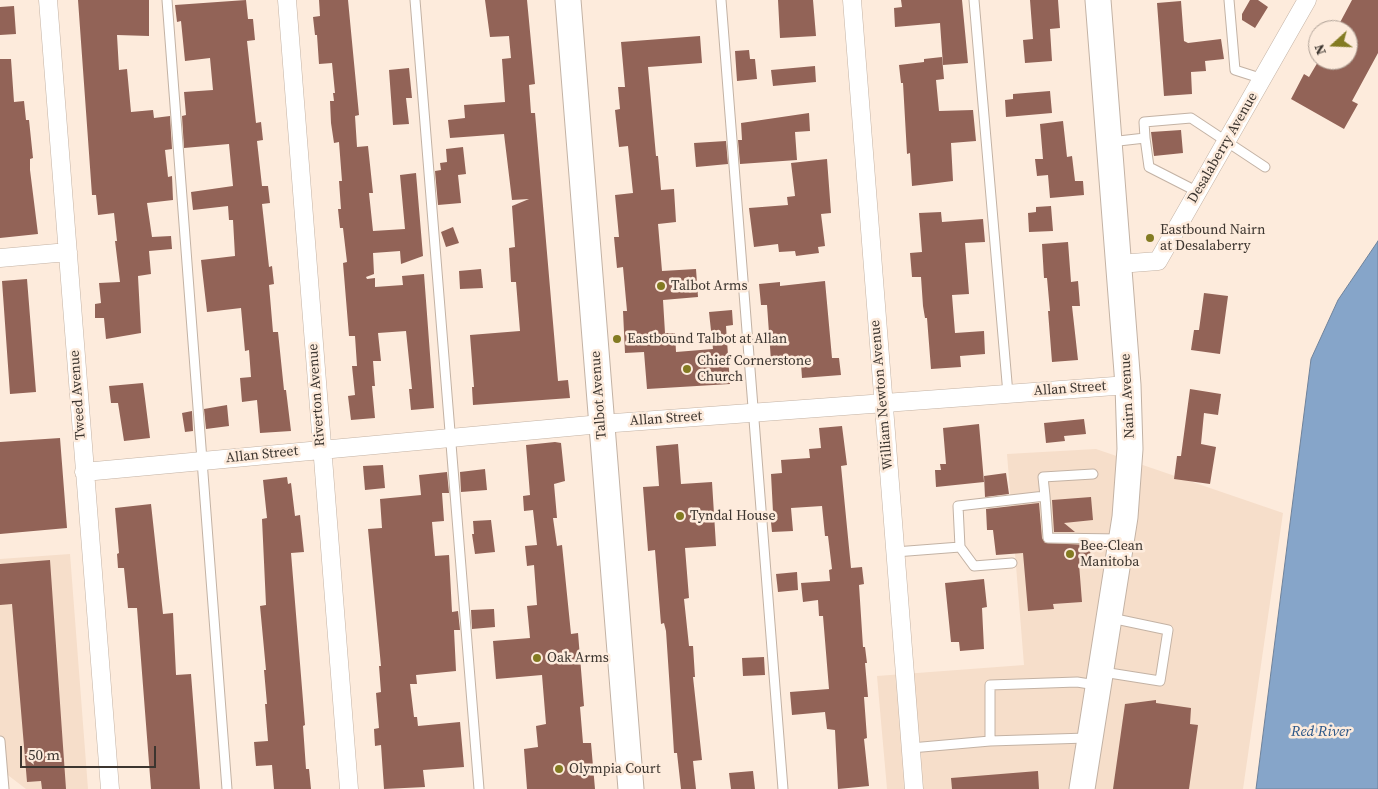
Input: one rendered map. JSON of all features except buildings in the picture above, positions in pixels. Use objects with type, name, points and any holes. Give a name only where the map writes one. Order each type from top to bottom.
[{"type":"main road","name":"Talbot Avenue","points":[[568,0],[631,789]]},
{"type":"main road","name":"Nairn Avenue","points":[[1082,789],[1121,539],[1130,449],[1128,385],[1098,0]]},
{"type":"street","name":"Tweed Avenue","points":[[48,0],[110,789]]},
{"type":"street","name":"Riverton Avenue","points":[[287,0],[348,789]]},
{"type":"street","name":"William Newton Avenue","points":[[852,0],[914,789]]},
{"type":"street","name":"Desalaberry Avenue","points":[[1119,264],[1158,261],[1307,0]]},
{"type":"street","points":[[0,258],[68,252]]},
{"type":"street","name":"Allan Street","points":[[84,472],[601,424],[1128,385]]},
{"type":"lane","points":[[167,0],[227,789]]},
{"type":"lane","points":[[415,0],[479,789]]},
{"type":"lane","points":[[721,0],[783,789]]},
{"type":"lane","points":[[974,0],[1008,394]]},
{"type":"lane","points":[[1230,0],[1235,70],[1263,80]]},
{"type":"lane","points":[[1198,192],[1149,167],[1144,122],[1191,118],[1265,167]]},
{"type":"lane","points":[[1109,142],[1145,138]]},
{"type":"lane","points":[[1093,474],[1044,478],[1048,538],[1121,539]]},
{"type":"lane","points":[[1012,563],[974,566],[960,547],[958,506],[1045,496]]},
{"type":"lane","points":[[895,552],[960,547]]},
{"type":"lane","points":[[990,741],[990,686],[1077,682],[1099,678],[1160,680],[1168,630],[1109,617]]},
{"type":"lane","points":[[911,748],[990,741],[1090,738]]},
{"type":"lane","points":[[0,741],[4,789]]},
{"type":"shaded area","points":[[1096,449],[1283,513],[1243,789],[887,789],[877,676],[1024,665],[1007,454]]},
{"type":"shaded area","points":[[70,554],[88,789],[26,789],[0,769],[0,559]]},
{"type":"water","name":"Red River","points":[[1378,241],[1378,789],[1256,789],[1311,359],[1338,300]]},
{"type":"place","name":"Eastbound Nairn at Desalaberry","points":[[1150,238]]},
{"type":"place","name":"Talbot Arms","points":[[661,286]]},
{"type":"place","name":"Eastbound Talbot at Allan","points":[[617,339]]},
{"type":"place","name":"Chief Cornerstone Church","points":[[687,369]]},
{"type":"place","name":"Tyndal House","points":[[680,516]]},
{"type":"place","name":"Bee-Clean Manitoba","points":[[1070,554]]},
{"type":"place","name":"Oak Arms","points":[[537,658]]},
{"type":"place","name":"Olympia Court","points":[[559,769]]}]
